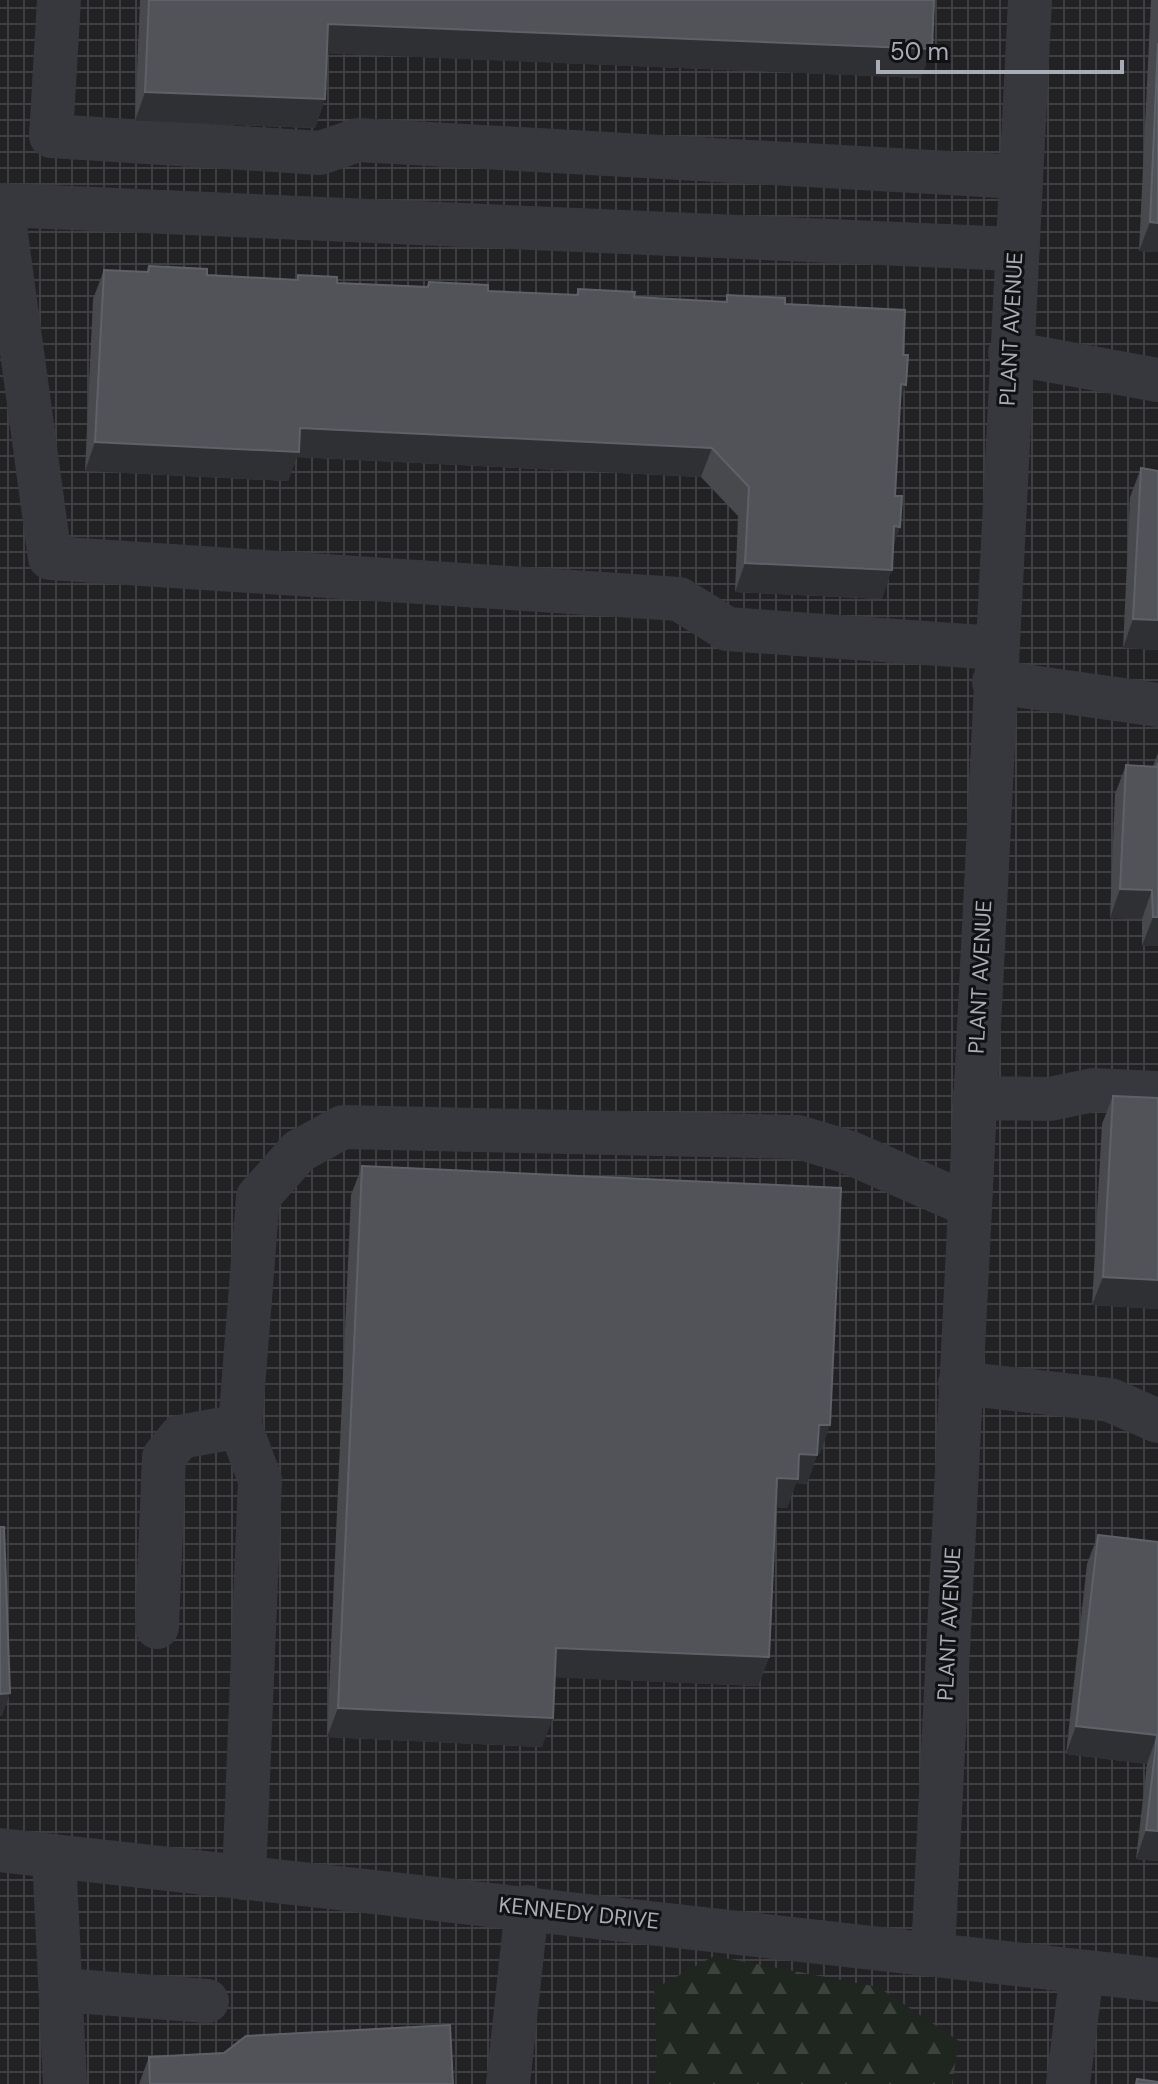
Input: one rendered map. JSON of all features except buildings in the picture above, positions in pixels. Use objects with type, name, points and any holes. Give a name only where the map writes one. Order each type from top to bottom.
[{"type":"street","points":[[59,0],[51,136],[320,153],[358,140],[1020,177]]},
{"type":"street","name":"PLANT AVENUE","points":[[933,1953],[1015,249],[1030,0]]},
{"type":"street","points":[[1015,249],[2,205],[50,558],[679,599],[727,629],[995,665],[1158,705]]},
{"type":"street","points":[[1010,353],[1158,380]]},
{"type":"street","points":[[974,1098],[1050,1099],[1093,1090],[1158,1093]]},
{"type":"street","points":[[244,1878],[260,1480],[240,1426],[258,1197],[299,1151],[343,1127],[798,1137],[848,1152],[969,1205]]},
{"type":"street","points":[[960,1383],[1110,1400],[1158,1421]]},
{"type":"street","points":[[157,1627],[164,1457],[180,1437],[240,1426]]},
{"type":"street","name":"KENNEDY DRIVE","points":[[0,1850],[1158,1980]]},
{"type":"street","points":[[54,1856],[65,2084]]},
{"type":"street","points":[[508,2084],[527,1907]]},
{"type":"street","points":[[1068,2084],[1082,1972]]},
{"type":"street","points":[[61,1990],[207,2001]]},
{"type":"shaded area","points":[[0,0],[1158,0],[1158,2084],[0,2084]]},
{"type":"green space","points":[[714,1956],[878,1987],[959,2041],[952,2084],[654,2084],[657,2062],[654,1989]]}]
